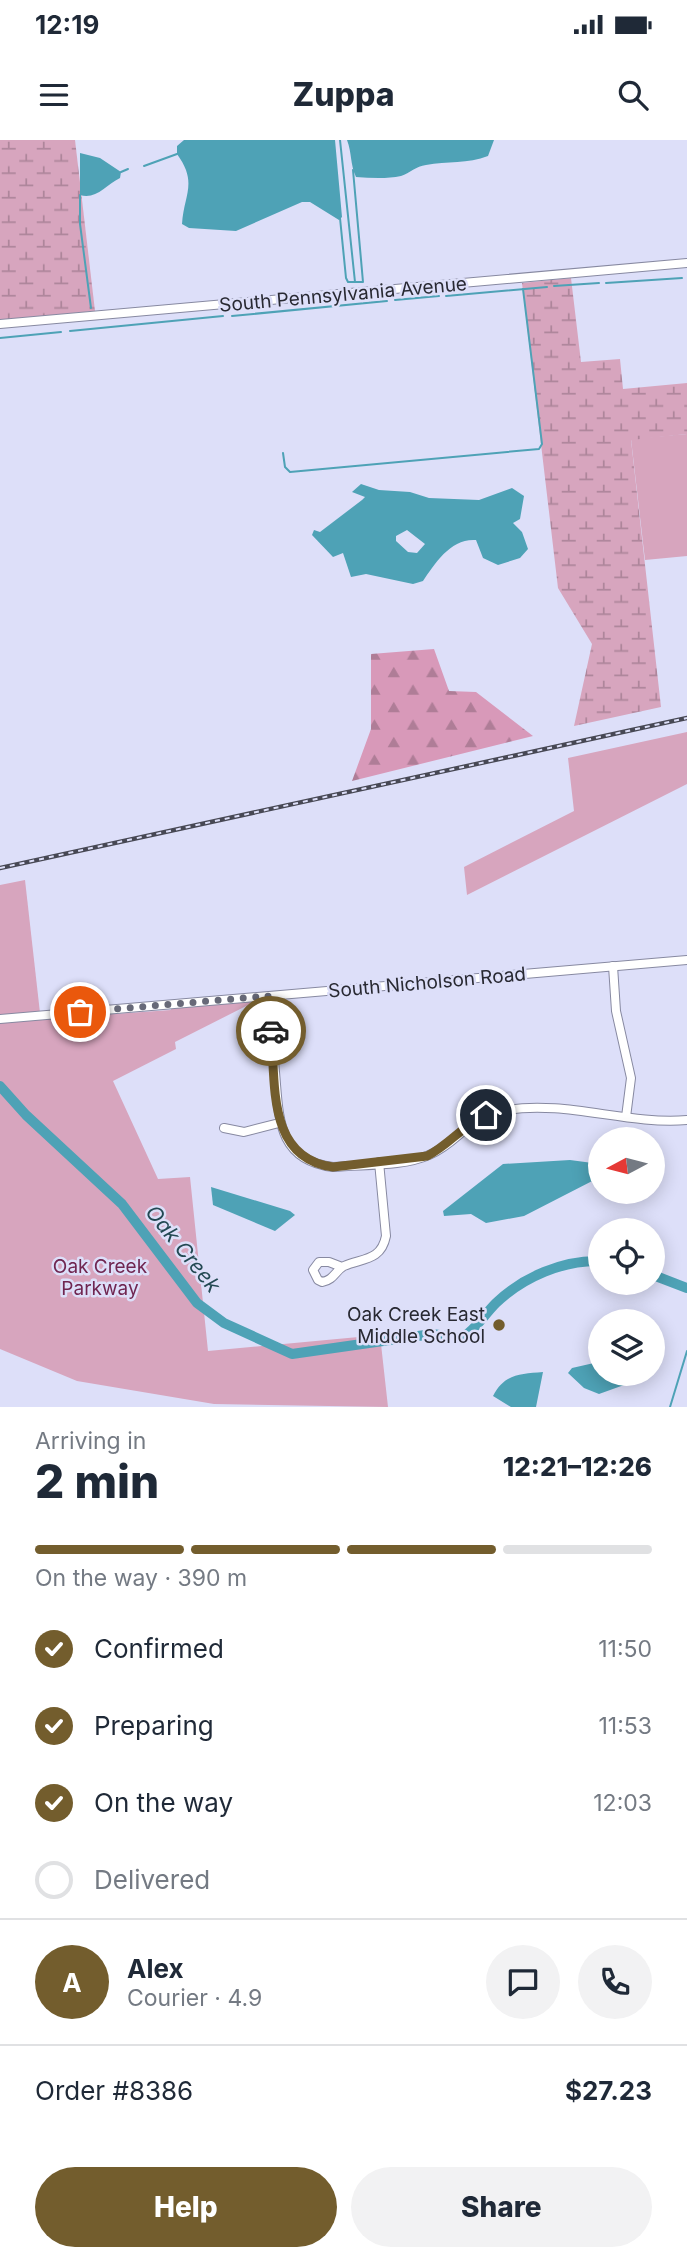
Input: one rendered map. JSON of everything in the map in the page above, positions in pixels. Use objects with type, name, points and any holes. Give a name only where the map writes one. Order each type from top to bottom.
[{"type":"street","name":"South Pennsylvania Avenue","points":[[0,324],[687,263]]},
{"type":"street","name":"South Nicholson Road","points":[[0,1019],[687,960]]},
{"type":"street","points":[[613,966],[616,1011],[631,1078],[626,1117]]},
{"type":"street","points":[[268,996],[279,1123],[292,1147],[321,1165],[427,1156],[440,1149],[469,1123],[486,1115],[509,1110],[544,1107],[664,1122],[687,1120]]},
{"type":"street","points":[[224,1128],[244,1132],[279,1123]]},
{"type":"street","points":[[342,1267],[373,1258],[384,1246],[386,1236],[379,1162]]},
{"type":"green space","points":[[0,140],[75,140],[95,311],[0,320]]},
{"type":"green space","points":[[571,278],[581,362],[620,359],[623,389],[687,383],[687,434],[631,440],[661,707],[574,726],[592,644],[558,588],[522,283]]},
{"type":"green space","points":[[687,434],[687,556],[645,560],[631,439]]},
{"type":"green space","points":[[434,649],[449,691],[476,692],[533,736],[352,781],[371,729],[371,654]]},
{"type":"green space","points":[[687,732],[687,784],[467,895],[464,867],[574,811],[568,758]]},
{"type":"green space","points":[[25,880],[40,1013],[0,1015],[0,885]]},
{"type":"green space","name":"Oak Creek Parkway","points":[[258,1000],[175,1042],[176,1049],[113,1081],[158,1179],[190,1177],[208,1351],[380,1335],[388,1407],[214,1404],[77,1381],[0,1349],[0,1022],[171,1010],[171,1004]]},
{"type":"water","points":[[184,140],[335,140],[342,217],[339,220],[310,202],[302,202],[236,231],[189,228],[182,224],[188,189],[187,173],[177,154],[177,146]]},
{"type":"water","points":[[347,140],[494,140],[488,156],[480,159],[422,166],[401,176],[379,178],[356,177]]},
{"type":"water","points":[[80,153],[100,158],[121,172],[120,178],[96,194],[80,195]]},
{"type":"water","points":[[361,484],[379,490],[410,492],[429,498],[479,500],[512,488],[524,496],[520,519],[513,523],[522,532],[528,549],[520,558],[498,565],[483,558],[476,540],[467,540],[451,547],[423,581],[413,584],[366,574],[351,577],[343,553],[333,557],[312,535],[314,530],[320,532],[365,497],[352,492]],"holes":[[[407,530],[425,544],[417,553],[408,552],[396,541],[396,536]]]},
{"type":"water","points":[[570,1160],[588,1162],[588,1183],[524,1216],[486,1223],[471,1214],[444,1216],[443,1211],[503,1164]]},
{"type":"water","points":[[211,1187],[290,1211],[295,1215],[275,1231],[213,1205]]},
{"type":"water","points":[[588,1364],[588,1386],[621,1386],[599,1394],[584,1388],[568,1373],[572,1368]]},
{"type":"water","points":[[543,1372],[536,1407],[511,1407],[493,1396],[508,1379]]},
{"type":"waterway","points":[[340,140],[355,282]]},
{"type":"waterway","points":[[144,166],[177,154]]},
{"type":"waterway","points":[[121,172],[128,169]]},
{"type":"waterway","points":[[340,218],[346,278],[348,282],[363,282],[353,170]]},
{"type":"waterway","points":[[80,195],[80,224],[91,308]]},
{"type":"waterway","points":[[606,283],[682,278]]},
{"type":"waterway","points":[[554,286],[599,283]]},
{"type":"waterway","points":[[446,296],[547,287]]},
{"type":"waterway","points":[[283,453],[285,467],[290,472],[539,449],[542,444],[523,289]]},
{"type":"waterway","points":[[395,300],[439,296]]},
{"type":"waterway","points":[[232,316],[387,301]]},
{"type":"waterway","points":[[70,331],[223,316]]},
{"type":"waterway","points":[[0,338],[61,332]]},
{"type":"waterway","name":"Oak Creek","points":[[0,1086],[26,1115],[122,1204],[197,1303],[224,1323],[292,1354],[432,1334],[462,1338],[518,1285],[558,1267],[588,1261]]},
{"type":"waterway","name":"Oak Creek","points":[[665,1280],[687,1288]]},
{"type":"waterway","name":"Oak Creek","points":[[670,1407],[687,1351]]},
{"type":"railway","points":[[0,868],[687,718]]},
{"type":"way so far","points":[[80,1012],[268,996],[271,1031]]},
{"type":"place","name":"Oak Creek East Middle School","points":[[499,1325]]},
{"type":"route","points":[[271,1031],[279,1123],[292,1147],[310,1161],[333,1167],[427,1156],[440,1149],[469,1123],[486,1115]]}]
